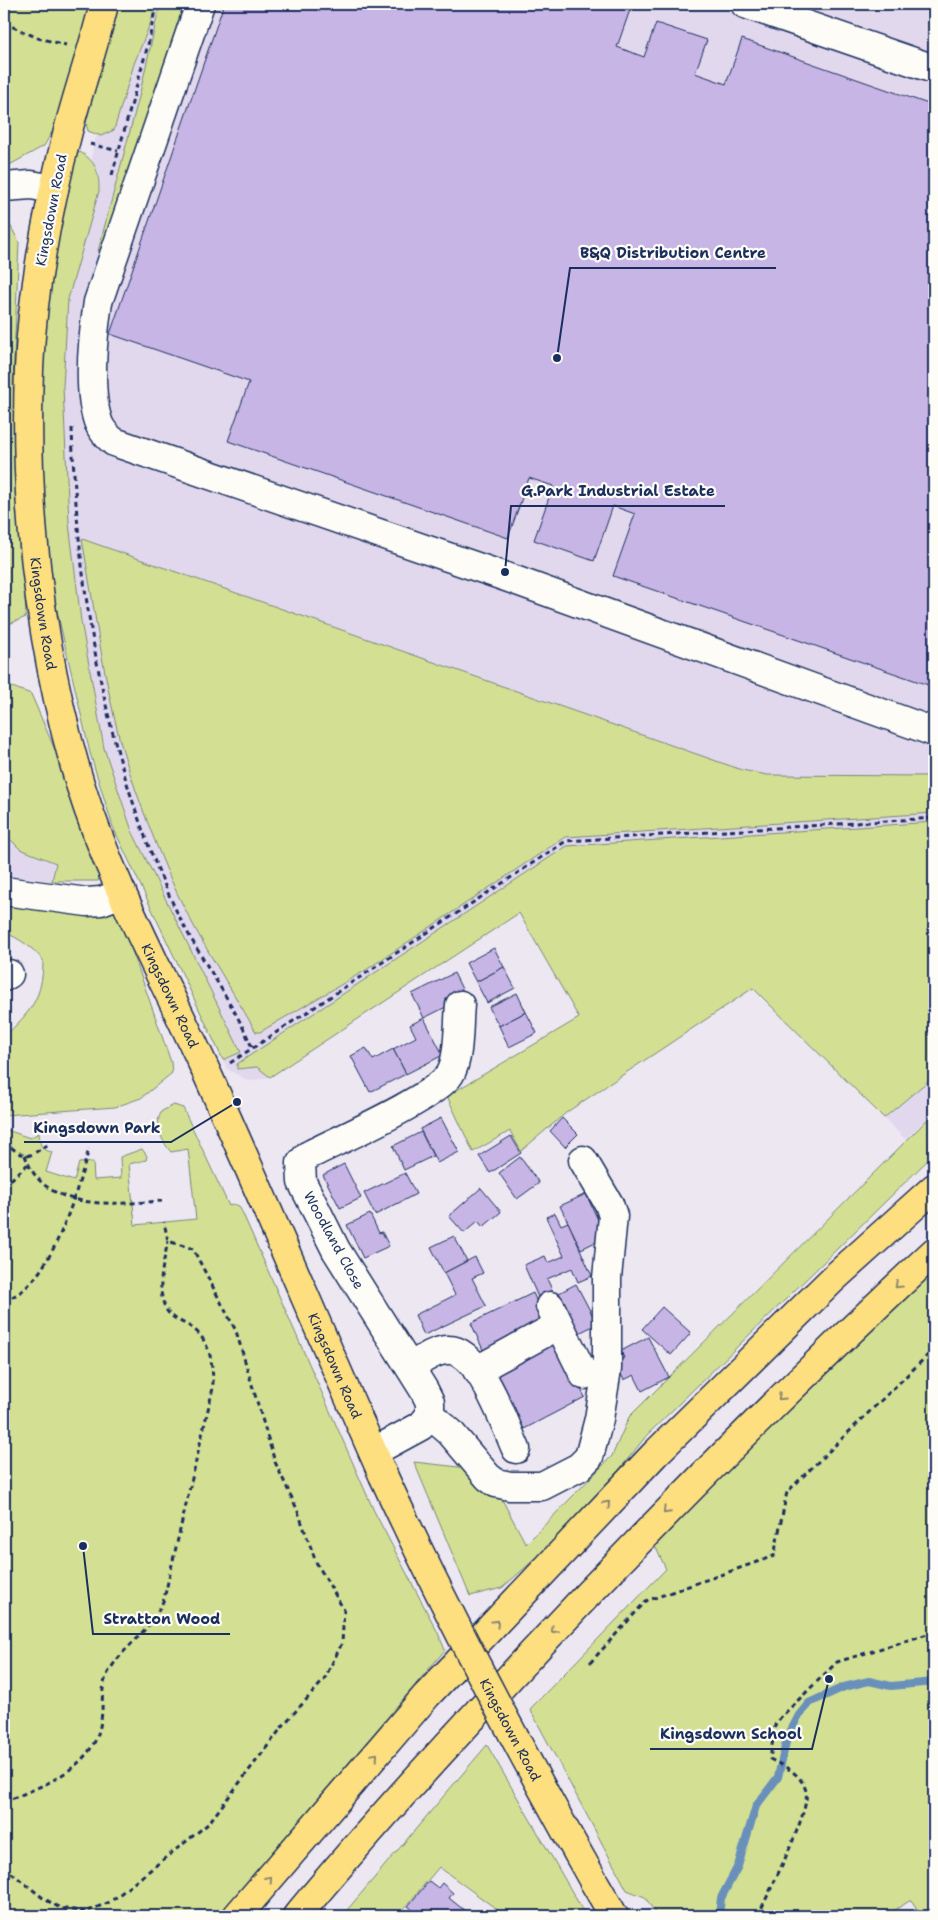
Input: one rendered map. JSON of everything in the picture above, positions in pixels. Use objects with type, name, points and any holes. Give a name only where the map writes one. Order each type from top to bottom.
[{"type":"main road","name":"Kingsdown Road","points":[[104,4],[68,130],[54,188],[42,248],[29,367],[31,505],[38,582],[48,652],[80,784],[122,893],[208,1076],[378,1464],[430,1577],[514,1739],[614,1916]]},
{"type":"main road","points":[[237,1916],[427,1695],[655,1454],[834,1278],[934,1188]]},
{"type":"main road","points":[[297,1916],[456,1735],[660,1517],[775,1402],[934,1252]]},
{"type":"street","points":[[200,4],[98,302],[93,332],[94,396],[100,425],[106,435],[114,442],[509,578],[934,732]]},
{"type":"street","points":[[745,4],[934,69]]},
{"type":"street","points":[[4,186],[31,185],[54,188]]},
{"type":"street","points":[[8,888],[87,902],[101,901],[122,893]]},
{"type":"street","name":"Woodland Close","points":[[430,1415],[431,1408],[427,1396],[336,1250],[302,1182],[300,1170],[307,1156],[412,1103],[436,1087],[450,1074],[455,1060],[460,1005]]},
{"type":"street","points":[[378,1464],[421,1426],[430,1415],[450,1432],[488,1477],[496,1483],[510,1486],[542,1486],[579,1467],[589,1457],[599,1419],[606,1369],[607,1278],[613,1216],[609,1204],[583,1160]]},
{"type":"street","points":[[477,1370],[554,1315],[584,1375]]},
{"type":"street","points":[[410,1367],[435,1354],[449,1350],[463,1355],[488,1386],[516,1449]]},
{"type":"path","points":[[110,182],[149,41],[156,4]]},
{"type":"path","points":[[4,23],[38,38],[91,50]]},
{"type":"path","points":[[71,419],[76,512],[81,560],[98,666],[124,771],[139,818],[175,908],[199,955],[242,1024],[253,1050]]},
{"type":"path","points":[[208,1076],[253,1050],[566,841],[934,818]]},
{"type":"path","points":[[4,1142],[25,1156],[39,1181],[74,1199],[110,1204],[162,1201]]},
{"type":"path","points":[[25,1156],[31,1155],[41,1147],[49,1145]]},
{"type":"path","points":[[4,1302],[24,1289],[40,1270],[54,1245],[74,1199],[89,1149]]},
{"type":"path","points":[[4,1186],[28,1164]]},
{"type":"path","points":[[4,1802],[36,1788],[74,1767],[90,1750],[98,1735],[102,1720],[101,1694],[104,1680],[111,1667],[150,1626],[164,1599],[209,1407],[213,1374],[208,1345],[192,1327],[174,1318],[165,1307],[161,1285],[168,1241],[164,1222]]},
{"type":"path","points":[[81,1916],[85,1912],[110,1902],[208,1824],[286,1722],[324,1680],[342,1643],[344,1610],[316,1562],[297,1509],[275,1462],[236,1331],[193,1250],[168,1241]]},
{"type":"path","points":[[590,1663],[646,1601],[774,1556],[787,1492],[934,1349]]},
{"type":"path","points":[[758,1916],[803,1817],[807,1796],[803,1784],[794,1772],[770,1759],[776,1725],[780,1718],[837,1662],[934,1632]]},
{"type":"path","points":[[4,1867],[43,1898],[60,1908],[85,1912]]},
{"type":"shaded area","points":[[137,4],[934,4],[934,1113],[905,1139],[753,988],[619,1077],[579,1018],[519,913],[270,1077],[248,1081],[226,1068],[223,1060],[240,1052],[132,831],[104,748],[81,621],[69,523],[63,387],[68,299],[99,191],[99,173],[91,158],[94,144]]},
{"type":"shaded area","points":[[4,825],[5,834],[20,849],[56,863],[52,881],[4,875]]},
{"type":"green space","points":[[4,4],[89,4],[64,111],[44,146],[4,168]]},
{"type":"green space","points":[[113,4],[158,4],[134,64],[114,130],[101,136],[88,131],[86,123]]},
{"type":"green space","points":[[160,4],[184,4],[103,248],[98,251],[139,97]]},
{"type":"green space","points":[[80,152],[96,168],[99,191],[68,299],[63,387],[69,523],[81,621],[104,748],[132,831],[241,1052],[223,1060],[113,827],[90,753],[48,572],[43,568],[25,597],[26,617],[4,626],[4,224],[10,225],[19,242],[13,383],[18,486],[71,158]]},
{"type":"green space","points":[[82,539],[742,770],[767,775],[934,776],[934,813],[565,837],[366,970],[260,1032],[256,1032],[198,934],[177,894],[136,791],[120,741],[109,691]]},
{"type":"green space","points":[[4,684],[31,694],[88,827],[100,875],[98,881],[52,881],[56,863],[20,849],[5,834]]},
{"type":"green space","points":[[934,822],[934,1076],[884,1118],[753,988],[567,1112],[521,1151],[510,1131],[473,1152],[447,1096],[579,1018],[519,913],[270,1077],[257,1067],[237,1069],[237,1064],[567,846]]},
{"type":"green space","points":[[4,896],[114,908],[120,916],[171,1062],[172,1073],[141,1098],[115,1107],[4,1115],[4,1037],[28,1012],[38,995],[41,985],[43,960],[35,951],[4,932]]},
{"type":"green space","points":[[174,1105],[183,1108],[229,1206],[233,1204],[239,1206],[243,1214],[374,1511],[445,1650],[218,1916],[4,1916],[4,1129],[30,1138],[39,1133],[41,1146],[45,1150],[52,1152],[46,1172],[74,1181],[79,1163],[93,1162],[94,1180],[121,1178],[120,1157],[142,1149],[147,1156],[146,1160],[129,1164],[135,1225],[196,1219],[188,1149],[171,1152],[160,1133],[159,1116],[162,1111]]},
{"type":"green space","points":[[934,1113],[934,1154],[647,1435],[579,1520],[502,1588],[470,1596],[414,1462],[486,1470],[526,1544],[612,1456],[629,1417]]},
{"type":"green space","points":[[934,1272],[934,1916],[922,1916],[911,1900],[885,1916],[657,1916],[645,1897],[627,1890],[530,1709],[666,1569],[655,1546],[758,1440]]},
{"type":"green space","points":[[487,1745],[586,1916],[506,1916],[439,1867],[398,1916],[342,1916]]},
{"type":"building","points":[[224,4],[632,4],[617,47],[644,57],[656,23],[707,40],[695,73],[726,84],[742,39],[934,106],[934,687],[613,576],[635,514],[613,506],[594,561],[534,540],[553,486],[529,478],[508,538],[228,441],[249,382],[110,334]]},
{"type":"building","points":[[494,948],[504,967],[476,982],[466,963]]},
{"type":"building","points":[[504,967],[515,988],[487,1003],[476,982]]},
{"type":"building","points":[[454,973],[466,997],[424,1018],[412,994]]},
{"type":"building","points":[[517,993],[526,1012],[499,1026],[489,1007]]},
{"type":"building","points":[[526,1012],[537,1033],[509,1047],[499,1026]]},
{"type":"building","points":[[424,1018],[443,1055],[406,1074],[393,1049],[416,1037],[410,1025]]},
{"type":"building","points":[[366,1048],[373,1060],[393,1049],[406,1074],[370,1092],[351,1056]]},
{"type":"building","points":[[441,1118],[459,1152],[437,1163],[420,1129]]},
{"type":"building","points":[[562,1118],[578,1134],[565,1147],[550,1131]]},
{"type":"building","points":[[421,1132],[433,1156],[404,1170],[393,1146]]},
{"type":"building","points":[[511,1136],[521,1153],[490,1173],[479,1156]]},
{"type":"building","points":[[520,1157],[539,1183],[517,1199],[499,1173]]},
{"type":"building","points":[[344,1164],[361,1198],[340,1208],[323,1175]]},
{"type":"building","points":[[405,1173],[416,1194],[375,1215],[364,1193]]},
{"type":"building","points":[[481,1188],[501,1212],[483,1227],[478,1221],[464,1233],[449,1216]]},
{"type":"building","points":[[586,1194],[606,1237],[581,1249],[560,1206]]},
{"type":"building","points":[[555,1213],[561,1225],[568,1222],[592,1276],[578,1282],[572,1268],[547,1279],[556,1298],[541,1304],[524,1265],[545,1256],[548,1263],[564,1256],[546,1217]]},
{"type":"building","points":[[370,1214],[379,1233],[382,1232],[389,1246],[363,1258],[347,1225]]},
{"type":"building","points":[[454,1236],[467,1261],[444,1273],[431,1247]]},
{"type":"building","points":[[475,1257],[483,1273],[472,1278],[486,1306],[424,1335],[415,1315],[455,1295],[444,1273]]},
{"type":"building","points":[[576,1284],[597,1324],[579,1333],[559,1293]]},
{"type":"building","points":[[533,1293],[546,1322],[484,1352],[471,1323]]},
{"type":"building","points":[[662,1307],[691,1333],[671,1355],[642,1329]]},
{"type":"building","points":[[648,1337],[669,1377],[642,1391],[634,1375],[624,1380],[615,1363],[624,1358],[621,1351]]},
{"type":"building","points":[[554,1339],[585,1397],[524,1429],[493,1371]]},
{"type":"building","points":[[429,1881],[438,1888],[442,1883],[453,1893],[449,1898],[465,1911],[461,1915],[463,1916],[420,1916],[408,1906]]},
{"type":"waterway","points":[[719,1916],[721,1898],[738,1866],[756,1806],[778,1777],[787,1738],[799,1715],[809,1703],[844,1687],[869,1681],[891,1686],[934,1682]]},
{"type":"place","name":"B&Q Distribution Centre","points":[[557,358]]},
{"type":"place","name":"G.Park Industrial Estate","points":[[505,572]]},
{"type":"place","name":"Kingsdown Park","points":[[237,1102]]},
{"type":"place","name":"Stratton Wood","points":[[83,1546]]},
{"type":"place","name":"Kingsdown School","points":[[829,1679]]}]
